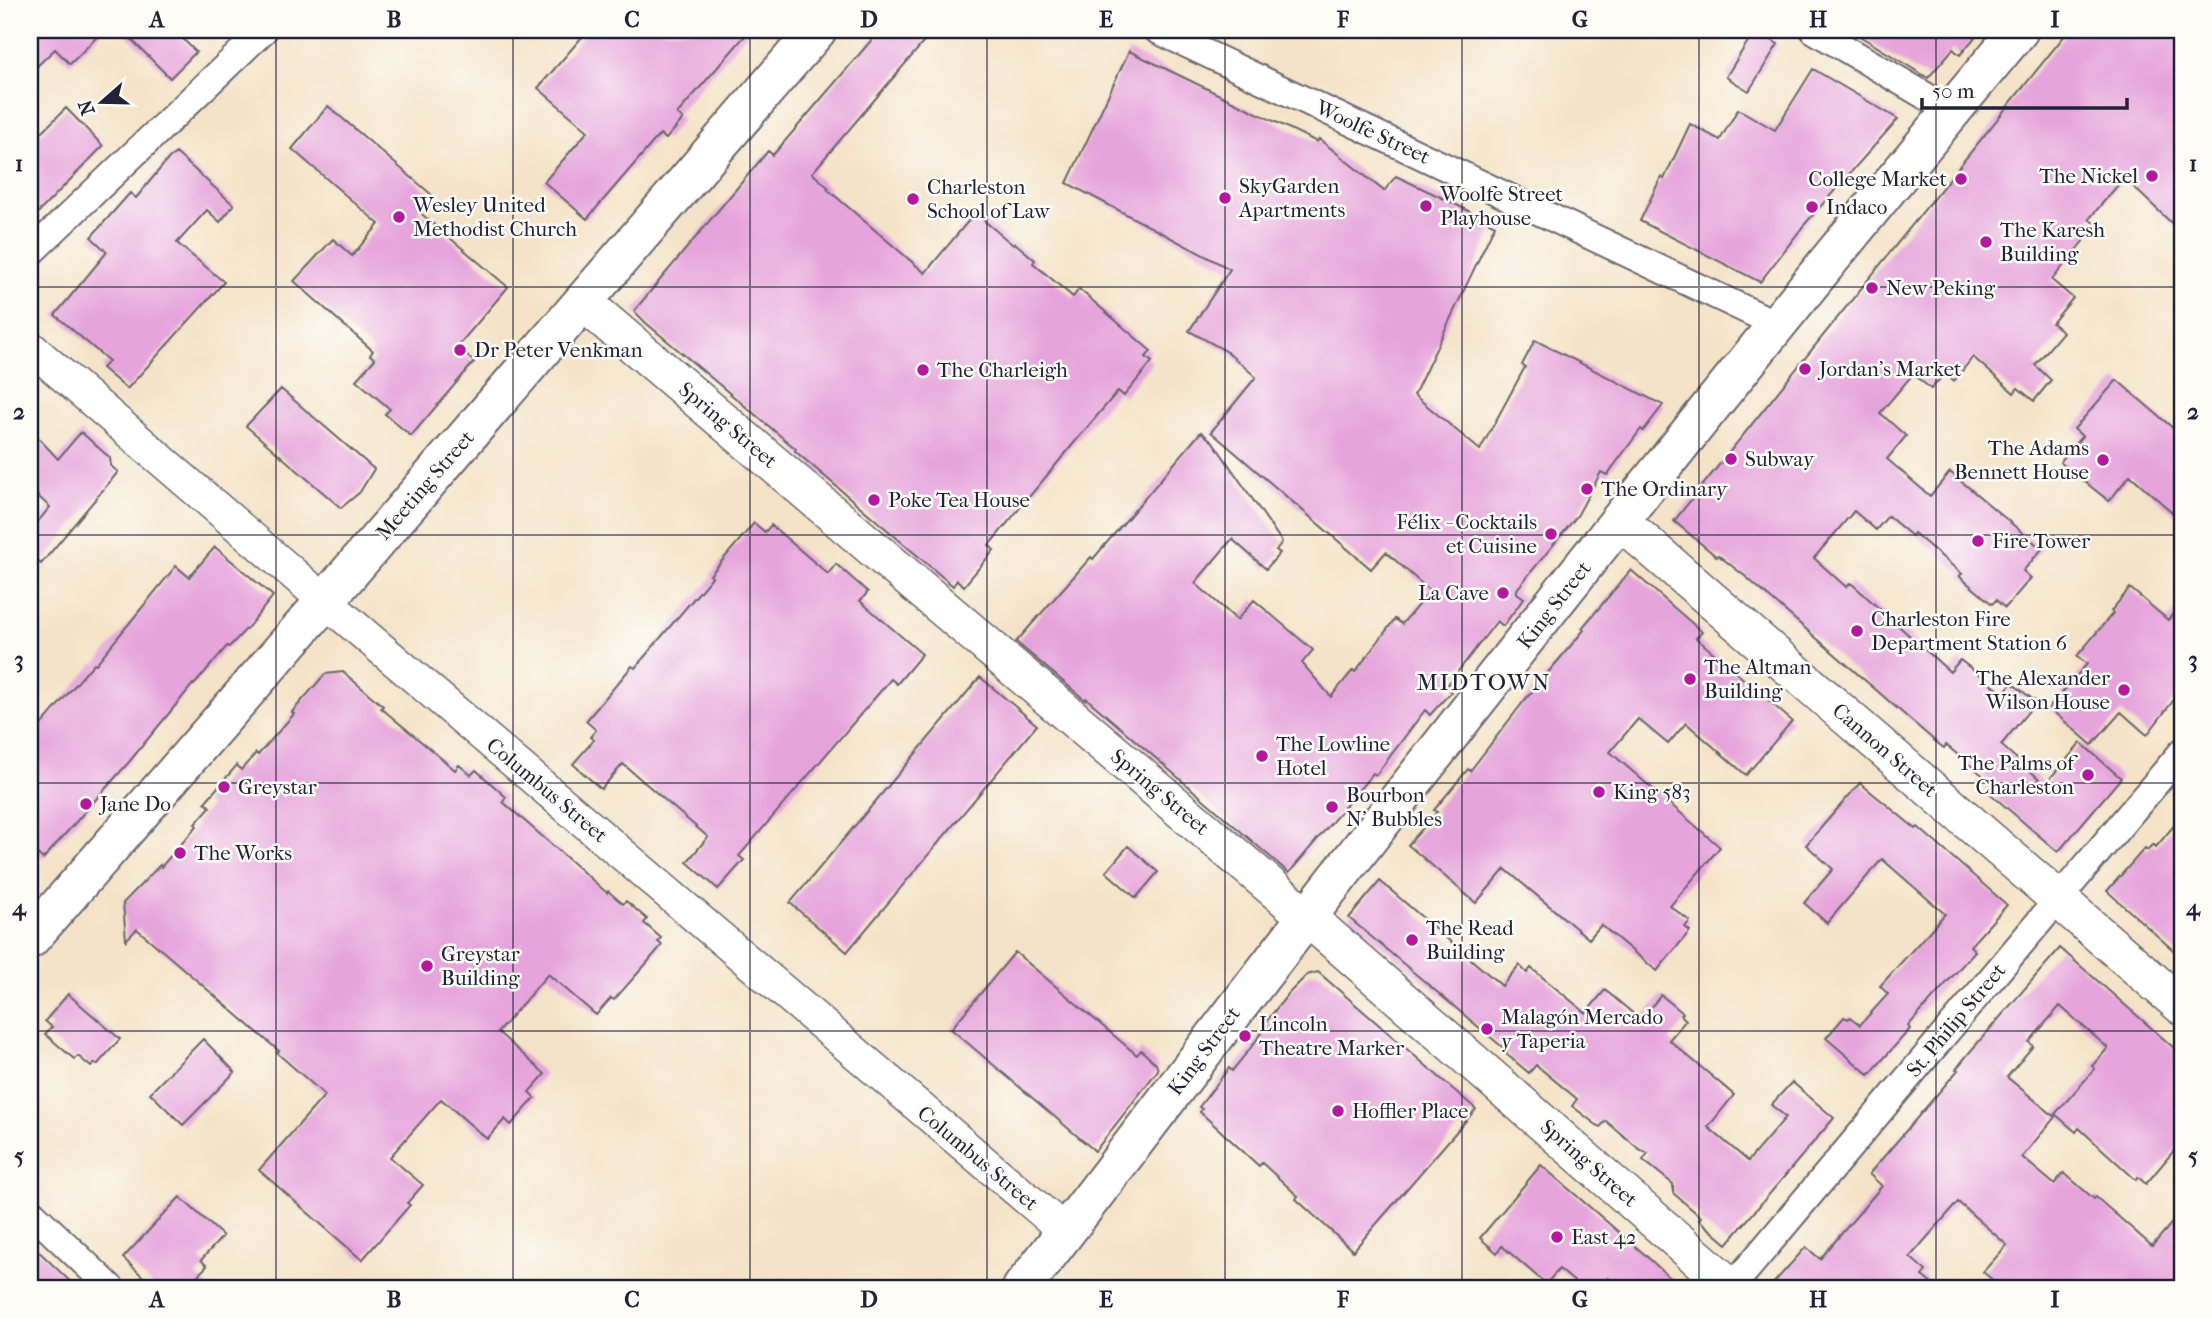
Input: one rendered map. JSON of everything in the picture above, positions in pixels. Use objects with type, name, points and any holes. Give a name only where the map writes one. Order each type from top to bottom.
[{"type":"main road","name":"Meeting Street","points":[[30,939],[817,30]]},
{"type":"main road","name":"King Street","points":[[1022,1288],[1307,917],[1620,521],[2019,30]]},
{"type":"main road","name":"Spring Street","points":[[583,302],[1307,917],[1731,1288]]},
{"type":"main road","name":"Cannon Street","points":[[1620,521],[2182,1006]]},
{"type":"street","points":[[30,253],[264,30]]},
{"type":"street","name":"Woolfe Street","points":[[1157,30],[1778,325]]},
{"type":"street","points":[[1814,30],[1951,111]]},
{"type":"street","name":"Columbus Street","points":[[30,346],[1066,1232]]},
{"type":"street","name":"St. Philip Street","points":[[1731,1288],[2182,752]]},
{"type":"street","points":[[30,1211],[111,1288]]},
{"type":"building","points":[[30,30],[104,30],[70,64],[55,49],[30,73]]},
{"type":"building","points":[[122,30],[174,30],[196,52],[170,78]]},
{"type":"building","points":[[588,30],[750,30],[677,114],[683,119],[666,139],[660,134],[587,219],[544,182],[588,131],[538,88]]},
{"type":"building","name":"The Charleigh","points":[[880,30],[934,30],[812,173],[925,273],[975,213],[1035,260],[1033,263],[1073,297],[1079,289],[1151,351],[1146,357],[1152,362],[1124,396],[1118,391],[1074,443],[989,545],[994,550],[964,586],[957,580],[953,586],[634,311],[768,151],[773,155]]},
{"type":"building","points":[[1755,30],[1778,44],[1749,91],[1726,77]]},
{"type":"building","points":[[1850,30],[1981,30],[1960,55],[1953,49],[1928,78]]},
{"type":"building","points":[[2069,30],[2182,30],[2182,233],[2124,178],[2089,219],[2096,225],[2052,280],[2073,298],[2052,323],[2063,332],[2035,365],[2051,380],[2034,401],[2018,388],[2014,393],[1973,357],[1954,381],[1945,373],[1931,389],[1913,374],[1880,413],[1906,436],[1887,459],[1930,496],[1950,472],[2042,549],[2023,571],[2031,578],[2005,608],[1996,600],[1992,604],[1914,533],[1912,536],[1888,516],[1876,530],[1854,511],[1814,558],[1846,587],[1851,583],[1950,672],[1960,660],[2003,693],[2012,683],[2036,702],[2001,745],[2045,784],[2081,743],[2121,778],[2058,852],[1986,790],[1992,783],[1946,745],[1944,748],[1936,742],[1746,577],[1674,521]]},
{"type":"building","points":[[1129,51],[1317,142],[1319,139],[1384,191],[1396,176],[1495,225],[1414,395],[1480,450],[1525,367],[1522,365],[1535,340],[1663,405],[1643,431],[1641,429],[1607,475],[1601,472],[1577,516],[1517,589],[1517,593],[1524,598],[1503,626],[1497,621],[1446,687],[1451,692],[1430,715],[1425,710],[1376,775],[1373,773],[1289,873],[1086,698],[1085,700],[1016,642],[1091,557],[1093,559],[1201,432],[1213,442],[1282,542],[1276,550],[1280,553],[1266,569],[1232,539],[1195,583],[1237,620],[1254,600],[1313,650],[1302,663],[1331,697],[1353,670],[1355,672],[1395,619],[1402,624],[1430,591],[1386,552],[1371,569],[1211,432],[1256,377],[1226,351],[1189,331],[1230,269],[1067,183]]},
{"type":"building","points":[[1813,69],[1898,119],[1805,224],[1760,282],[1640,221],[1690,124],[1720,140],[1738,109],[1775,130]]},
{"type":"building","points":[[328,106],[432,195],[418,211],[508,287],[457,347],[474,362],[411,436],[385,414],[390,409],[356,380],[375,359],[370,355],[373,351],[294,281],[333,239],[352,256],[379,224],[292,149]]},
{"type":"building","points":[[66,108],[103,146],[30,221],[30,144]]},
{"type":"building","points":[[176,153],[234,205],[220,222],[207,210],[177,243],[224,282],[127,389],[102,368],[109,361],[55,315],[107,252],[91,237],[130,193],[136,198]]},
{"type":"building","points":[[2117,380],[2182,436],[2182,521],[2130,475],[2109,501],[2060,462],[2082,436],[2074,429]]},
{"type":"building","points":[[281,389],[374,469],[360,492],[341,508],[246,426]]},
{"type":"building","points":[[30,429],[58,459],[81,432],[110,458],[111,466],[118,472],[41,564],[30,554],[30,531],[50,507],[30,489]]},
{"type":"building","points":[[754,523],[765,532],[771,525],[828,574],[836,564],[868,592],[860,601],[922,654],[897,684],[891,679],[739,856],[744,860],[718,889],[687,862],[708,837],[623,764],[601,789],[573,764],[594,740],[590,737],[596,730],[586,721],[632,666],[635,668]]},
{"type":"building","points":[[215,547],[273,596],[249,626],[193,684],[129,762],[43,859],[30,847],[30,738],[94,663],[96,664],[176,566],[189,577]]},
{"type":"building","points":[[1631,570],[1702,632],[1696,638],[1792,721],[1746,775],[1686,723],[1668,744],[1638,719],[1610,752],[1720,847],[1670,906],[1690,921],[1685,927],[1690,931],[1657,971],[1601,925],[1589,939],[1505,869],[1476,903],[1408,845]]},
{"type":"building","points":[[2130,588],[2168,620],[2182,603],[2182,689],[2147,735],[2121,712],[2092,745],[2049,708],[2087,664],[2077,656]]},
{"type":"building","name":"Greystar Building","points":[[343,672],[455,770],[459,765],[471,775],[476,770],[506,797],[503,802],[607,893],[608,891],[623,904],[626,901],[647,919],[644,923],[661,938],[658,942],[662,945],[614,1000],[611,998],[596,1015],[548,974],[498,1032],[545,1074],[529,1092],[535,1098],[511,1125],[505,1119],[487,1139],[441,1099],[390,1157],[423,1185],[407,1203],[410,1205],[362,1260],[259,1170],[325,1095],[277,1053],[279,1051],[137,929],[126,940],[123,903],[160,865],[161,867],[197,826],[195,824],[210,807],[205,802],[237,765],[241,770],[256,753],[258,755],[325,674]]},
{"type":"building","points":[[980,677],[1037,725],[847,952],[790,903]]},
{"type":"building","points":[[1860,783],[1916,829],[1918,827],[2007,905],[1970,946],[1975,951],[1908,1026],[1910,1029],[1869,1075],[1826,1038],[1844,1017],[1850,1017],[1860,1025],[1888,994],[1880,986],[1945,914],[1882,859],[1827,923],[1804,903],[1833,869],[1806,845]]},
{"type":"building","points":[[2182,816],[2182,958],[2107,891],[2145,848],[2147,850],[2153,844],[2156,847]]},
{"type":"building","points":[[1128,846],[1158,872],[1136,898],[1106,872]]},
{"type":"building","points":[[1380,881],[1502,986],[1519,965],[1527,973],[1531,968],[1586,1013],[1605,990],[1641,1020],[1661,995],[1683,1013],[1681,1015],[1686,1020],[1669,1040],[1734,1095],[1708,1127],[1748,1161],[1786,1117],[1771,1105],[1792,1082],[1834,1118],[1727,1244],[1673,1193],[1673,1184],[1643,1160],[1648,1153],[1640,1150],[1606,1121],[1600,1127],[1572,1106],[1577,1099],[1536,1065],[1529,1073],[1505,1053],[1507,1051],[1349,918]]},
{"type":"building","points":[[2060,948],[2182,1055],[2182,1141],[2146,1184],[2138,1177],[2136,1180],[2079,1128],[2076,1132],[2055,1114],[2095,1069],[2092,1066],[2108,1048],[2060,1006],[2029,1042],[2033,1046],[2007,1077],[2055,1117],[2022,1157],[2054,1184],[2064,1173],[2152,1246],[2182,1211],[2182,1259],[2174,1268],[2182,1276],[2182,1288],[2002,1288],[1983,1272],[2007,1245],[1958,1202],[1910,1257],[1926,1271],[1922,1276],[1937,1288],[1769,1288],[1806,1247],[1820,1259],[1882,1186],[1869,1174]]},
{"type":"building","points":[[1015,952],[1137,1055],[1141,1050],[1156,1064],[1158,1070],[1095,1151],[951,1029]]},
{"type":"building","name":"Hoffler Place","points":[[1318,972],[1476,1109],[1353,1251],[1296,1199],[1298,1196],[1262,1163],[1259,1166],[1200,1112],[1202,1109],[1199,1107],[1229,1068],[1232,1071],[1249,1050],[1263,1031],[1260,1029],[1289,993],[1307,975]]},
{"type":"building","points":[[68,994],[120,1039],[97,1065],[95,1063],[91,1067],[78,1056],[74,1059],[45,1034],[52,1027],[45,1021]]},
{"type":"building","points":[[203,1039],[235,1072],[183,1125],[150,1093]]},
{"type":"building","points":[[1541,1165],[1681,1288],[1620,1288],[1608,1278],[1599,1288],[1582,1288],[1559,1269],[1546,1284],[1502,1246],[1497,1253],[1480,1238]]},
{"type":"building","points":[[180,1197],[223,1236],[201,1260],[207,1266],[197,1276],[210,1288],[155,1288],[123,1258]]},
{"type":"building","points":[[30,1243],[77,1288],[30,1288]]},
{"type":"place","name":"The Nickel","points":[[2152,176]]},
{"type":"place","name":"College Market","points":[[1961,179]]},
{"type":"place","name":"SkyGarden Apartments","points":[[1225,198]]},
{"type":"place","name":"Charleston School of Law","points":[[913,199]]},
{"type":"place","name":"Woolfe Street Playhouse","points":[[1426,206]]},
{"type":"place","name":"Indaco","points":[[1812,207]]},
{"type":"place","name":"Wesley United Methodist Church","points":[[399,217]]},
{"type":"place","name":"The Karesh Building","points":[[1986,242]]},
{"type":"place","name":"New Peking","points":[[1872,288]]},
{"type":"place","name":"Dr Peter Venkman","points":[[460,350]]},
{"type":"place","name":"Jordan's Market","points":[[1805,369]]},
{"type":"place","name":"The Charleigh","points":[[923,370]]},
{"type":"place","name":"Subway","points":[[1731,459]]},
{"type":"place","name":"The Adams Bennett House","points":[[2103,460]]},
{"type":"place","name":"The Ordinary","points":[[1587,489]]},
{"type":"place","name":"Poke Tea House","points":[[874,500]]},
{"type":"place","name":"Félix - Cocktails et Cuisine","points":[[1551,534]]},
{"type":"place","name":"Fire Tower","points":[[1978,541]]},
{"type":"place","name":"La Cave","points":[[1503,593]]},
{"type":"place","name":"Charleston Fire Department Station 6","points":[[1857,631]]},
{"type":"place","name":"The Altman Building","points":[[1690,679]]},
{"type":"place","name":"The Alexander Wilson House","points":[[2124,690]]},
{"type":"place","name":"The Lowline Hotel","points":[[1262,756]]},
{"type":"place","name":"The Palms of Charleston","points":[[2088,775]]},
{"type":"place","name":"Greystar","points":[[224,787]]},
{"type":"place","name":"King 583","points":[[1599,792]]},
{"type":"place","name":"Jane Do","points":[[86,804]]},
{"type":"place","name":"Bourbon N' Bubbles","points":[[1332,807]]},
{"type":"place","name":"The Works","points":[[180,853]]},
{"type":"place","name":"The Read Building","points":[[1412,940]]},
{"type":"place","name":"Greystar Building","points":[[427,966]]},
{"type":"place","name":"Malagón Mercado y Taperia","points":[[1487,1029]]},
{"type":"place","name":"Lincoln Theatre Marker","points":[[1245,1036]]},
{"type":"place","name":"Hoffler Place","points":[[1338,1111]]},
{"type":"place","name":"East 42","points":[[1557,1237]]},
{"type":"district","name":"MIDTOWN","points":[[1484,682]]}]
